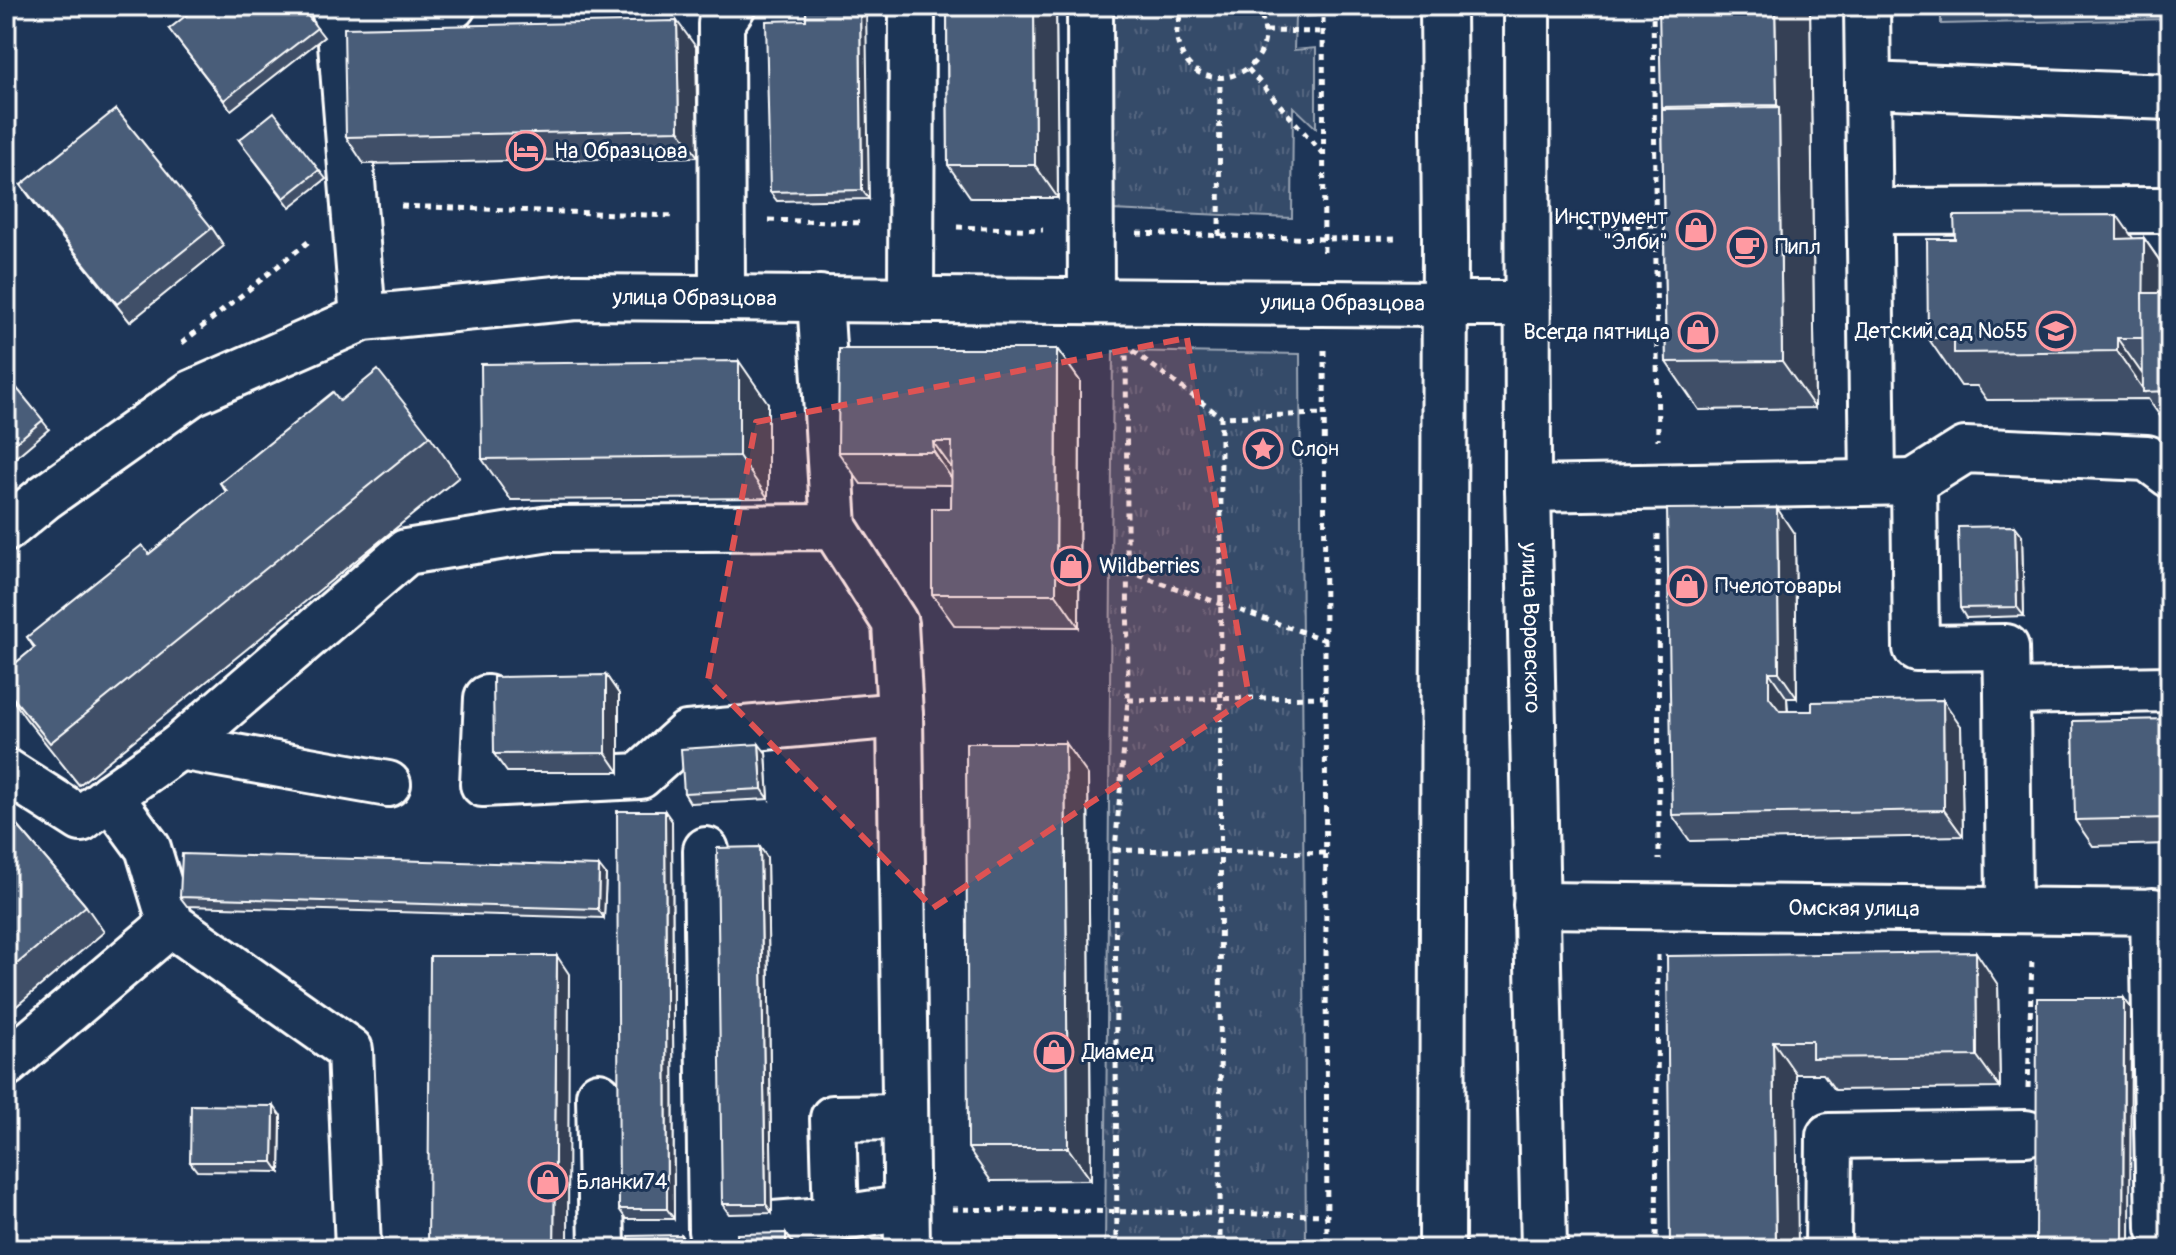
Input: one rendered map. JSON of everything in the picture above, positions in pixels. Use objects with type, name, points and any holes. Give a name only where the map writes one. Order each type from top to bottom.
[{"type":"main road","points":[[363,318],[336,18],[432,20],[453,6]]},
{"type":"main road","points":[[722,297],[721,24],[733,6]]},
{"type":"main road","points":[[911,300],[912,6]]},
{"type":"main road","points":[[1090,6],[1091,300]]},
{"type":"main road","points":[[1442,1249],[1443,6]]},
{"type":"main road","name":"улица Воровского","points":[[1527,6],[1528,489],[1544,1249]]},
{"type":"main road","points":[[1867,6],[1870,211],[1894,482],[1916,648],[2006,647],[2009,910]]},
{"type":"main road","points":[[1868,85],[2170,97]]},
{"type":"main road","points":[[1870,211],[2170,210]]},
{"type":"main road","name":"улица Образцова","points":[[6,528],[192,393],[363,318],[576,297],[1527,304]]},
{"type":"main road","points":[[706,850],[712,1239],[836,1219],[906,1229],[900,715],[895,623],[834,527],[820,298]]},
{"type":"main road","points":[[1528,489],[1894,482],[1965,450],[2147,458],[2170,475]]},
{"type":"main road","points":[[6,771],[81,819],[179,747],[406,552],[549,529],[834,527]]},
{"type":"main road","points":[[2007,692],[2170,689]]},
{"type":"main road","points":[[487,698],[483,784],[640,776],[687,734],[900,715]]},
{"type":"main road","points":[[179,747],[388,784]]},
{"type":"main road","points":[[110,796],[148,848],[171,924],[350,1050],[358,1249]]},
{"type":"main road","name":"Омская улица","points":[[1536,905],[2162,912]]},
{"type":"main road","points":[[2162,912],[2159,1228],[2170,1228]]},
{"type":"main road","points":[[6,1064],[171,924]]},
{"type":"main road","points":[[599,1095],[602,1249]]},
{"type":"main road","points":[[836,1219],[833,1118],[905,1117]]},
{"type":"main road","points":[[1828,1249],[1829,1136],[2026,1133]]},
{"type":"path","points":[[1186,6],[1180,14],[1177,28],[1177,43],[1183,57],[1205,75],[1220,78],[1235,76],[1258,59],[1266,31],[1263,16],[1256,6]]},
{"type":"path","points":[[1323,6],[1324,265]]},
{"type":"path","points":[[1653,6],[1658,486],[1656,1249]]},
{"type":"path","points":[[1266,31],[1323,32]]},
{"type":"path","points":[[1248,69],[1324,155]]},
{"type":"path","points":[[1219,236],[1220,78]]},
{"type":"path","points":[[1117,1249],[1115,850],[1128,700],[1126,345],[1221,417],[1324,414]]},
{"type":"path","points":[[1324,364],[1327,1249]]},
{"type":"path","points":[[1220,1249],[1221,417]]},
{"type":"path","points":[[1127,571],[1325,640]]},
{"type":"path","points":[[1128,700],[1325,697]]},
{"type":"path","points":[[1115,850],[1326,853]]},
{"type":"path","points":[[2026,1133],[2031,984]]},
{"type":"path","points":[[906,1229],[1117,1211],[1327,1215]]},
{"type":"highlighted area","points":[[1187,338],[1249,697],[933,908],[708,680],[756,422]]},
{"type":"green space","points":[[1112,6],[1315,6],[1315,16],[1295,17],[1294,50],[1316,48],[1316,128],[1293,106],[1292,218],[1111,210]]},
{"type":"green space","points":[[1941,6],[2170,6],[2170,19],[1941,24]]},
{"type":"green space","points":[[1113,351],[1300,354],[1306,1249],[1105,1249]]},
{"type":"building","points":[[198,6],[300,6],[317,28],[224,100],[169,29]]},
{"type":"building","points":[[806,6],[860,6],[862,190],[770,192],[766,21],[806,20]]},
{"type":"building","points":[[947,6],[1034,6],[1035,165],[948,165]]},
{"type":"building","points":[[1659,6],[1775,6],[1777,105],[1661,107]]},
{"type":"building","points":[[677,21],[679,130],[346,137],[344,28]]},
{"type":"building","points":[[1779,107],[1782,361],[1666,362],[1662,109]]},
{"type":"building","points":[[116,109],[212,228],[117,304],[21,185]]},
{"type":"building","points":[[274,112],[319,170],[284,198],[239,140]]},
{"type":"building","points":[[2117,215],[2117,239],[2144,238],[2143,338],[2117,338],[2117,351],[1954,353],[1954,338],[1928,338],[1927,239],[1955,239],[1954,216]]},
{"type":"building","points":[[2142,293],[2170,293],[2170,391],[2143,392]]},
{"type":"building","points":[[839,349],[1057,349],[1056,594],[932,594],[932,508],[951,508],[952,442],[933,442],[934,452],[838,452]]},
{"type":"building","points":[[739,361],[739,456],[482,459],[481,364]]},
{"type":"building","points":[[378,370],[430,436],[50,743],[6,689],[6,671],[35,647],[27,637],[142,545],[149,554],[227,491],[220,483],[333,392],[340,401]]},
{"type":"building","points":[[6,375],[43,420],[9,448],[6,444]]},
{"type":"building","points":[[1777,508],[1779,672],[1769,672],[1769,697],[1780,711],[1812,711],[1812,702],[1943,700],[1944,810],[1672,815],[1667,509]]},
{"type":"building","points":[[2015,526],[2017,607],[1960,608],[1958,527]]},
{"type":"building","points":[[606,675],[606,753],[494,754],[493,677]]},
{"type":"building","points":[[2170,719],[2170,818],[2075,820],[2073,721]]},
{"type":"building","points":[[966,743],[1065,743],[1068,1148],[968,1148]]},
{"type":"building","points":[[759,744],[762,789],[684,793],[681,749]]},
{"type":"building","points":[[617,811],[665,811],[667,1209],[619,1209]]},
{"type":"building","points":[[6,812],[86,906],[6,973]]},
{"type":"building","points":[[760,847],[766,1204],[722,1204],[717,848]]},
{"type":"building","points":[[182,854],[599,866],[598,909],[180,897]]},
{"type":"building","points":[[1976,952],[1977,1056],[1812,1058],[1812,1041],[1773,1041],[1776,1249],[1670,1249],[1667,956]]},
{"type":"building","points":[[430,956],[557,956],[554,1249],[428,1249]]},
{"type":"building","points":[[2166,996],[2170,996],[2170,1032],[2166,1032]]},
{"type":"building","points":[[2037,998],[2124,998],[2123,1249],[2036,1249]]},
{"type":"building","points":[[191,1105],[274,1106],[273,1162],[190,1162]]},
{"type":"building","points":[[786,1233],[786,1249],[738,1249],[737,1234]]},
{"type":"building","points":[[681,1235],[681,1249],[630,1249],[629,1236]]},
{"type":"building","points":[[1059,1240],[1059,1249],[961,1249],[961,1241]]},
{"type":"place","name":"На Образцова","points":[[526,151]]},
{"type":"place","name":"Инструмент \"Элби\"","points":[[1696,230]]},
{"type":"place","name":"Пипл","points":[[1747,247]]},
{"type":"place","name":"Детский сад №55","points":[[2056,331]]},
{"type":"place","name":"Всегда пятница","points":[[1698,332]]},
{"type":"place","name":"Слон","points":[[1263,449]]},
{"type":"place","name":"Wildberries","points":[[1071,566]]},
{"type":"place","name":"Пчелотовары","points":[[1687,586]]},
{"type":"place","name":"Диамед","points":[[1054,1052]]},
{"type":"place","name":"Бланки74","points":[[548,1182]]}]
